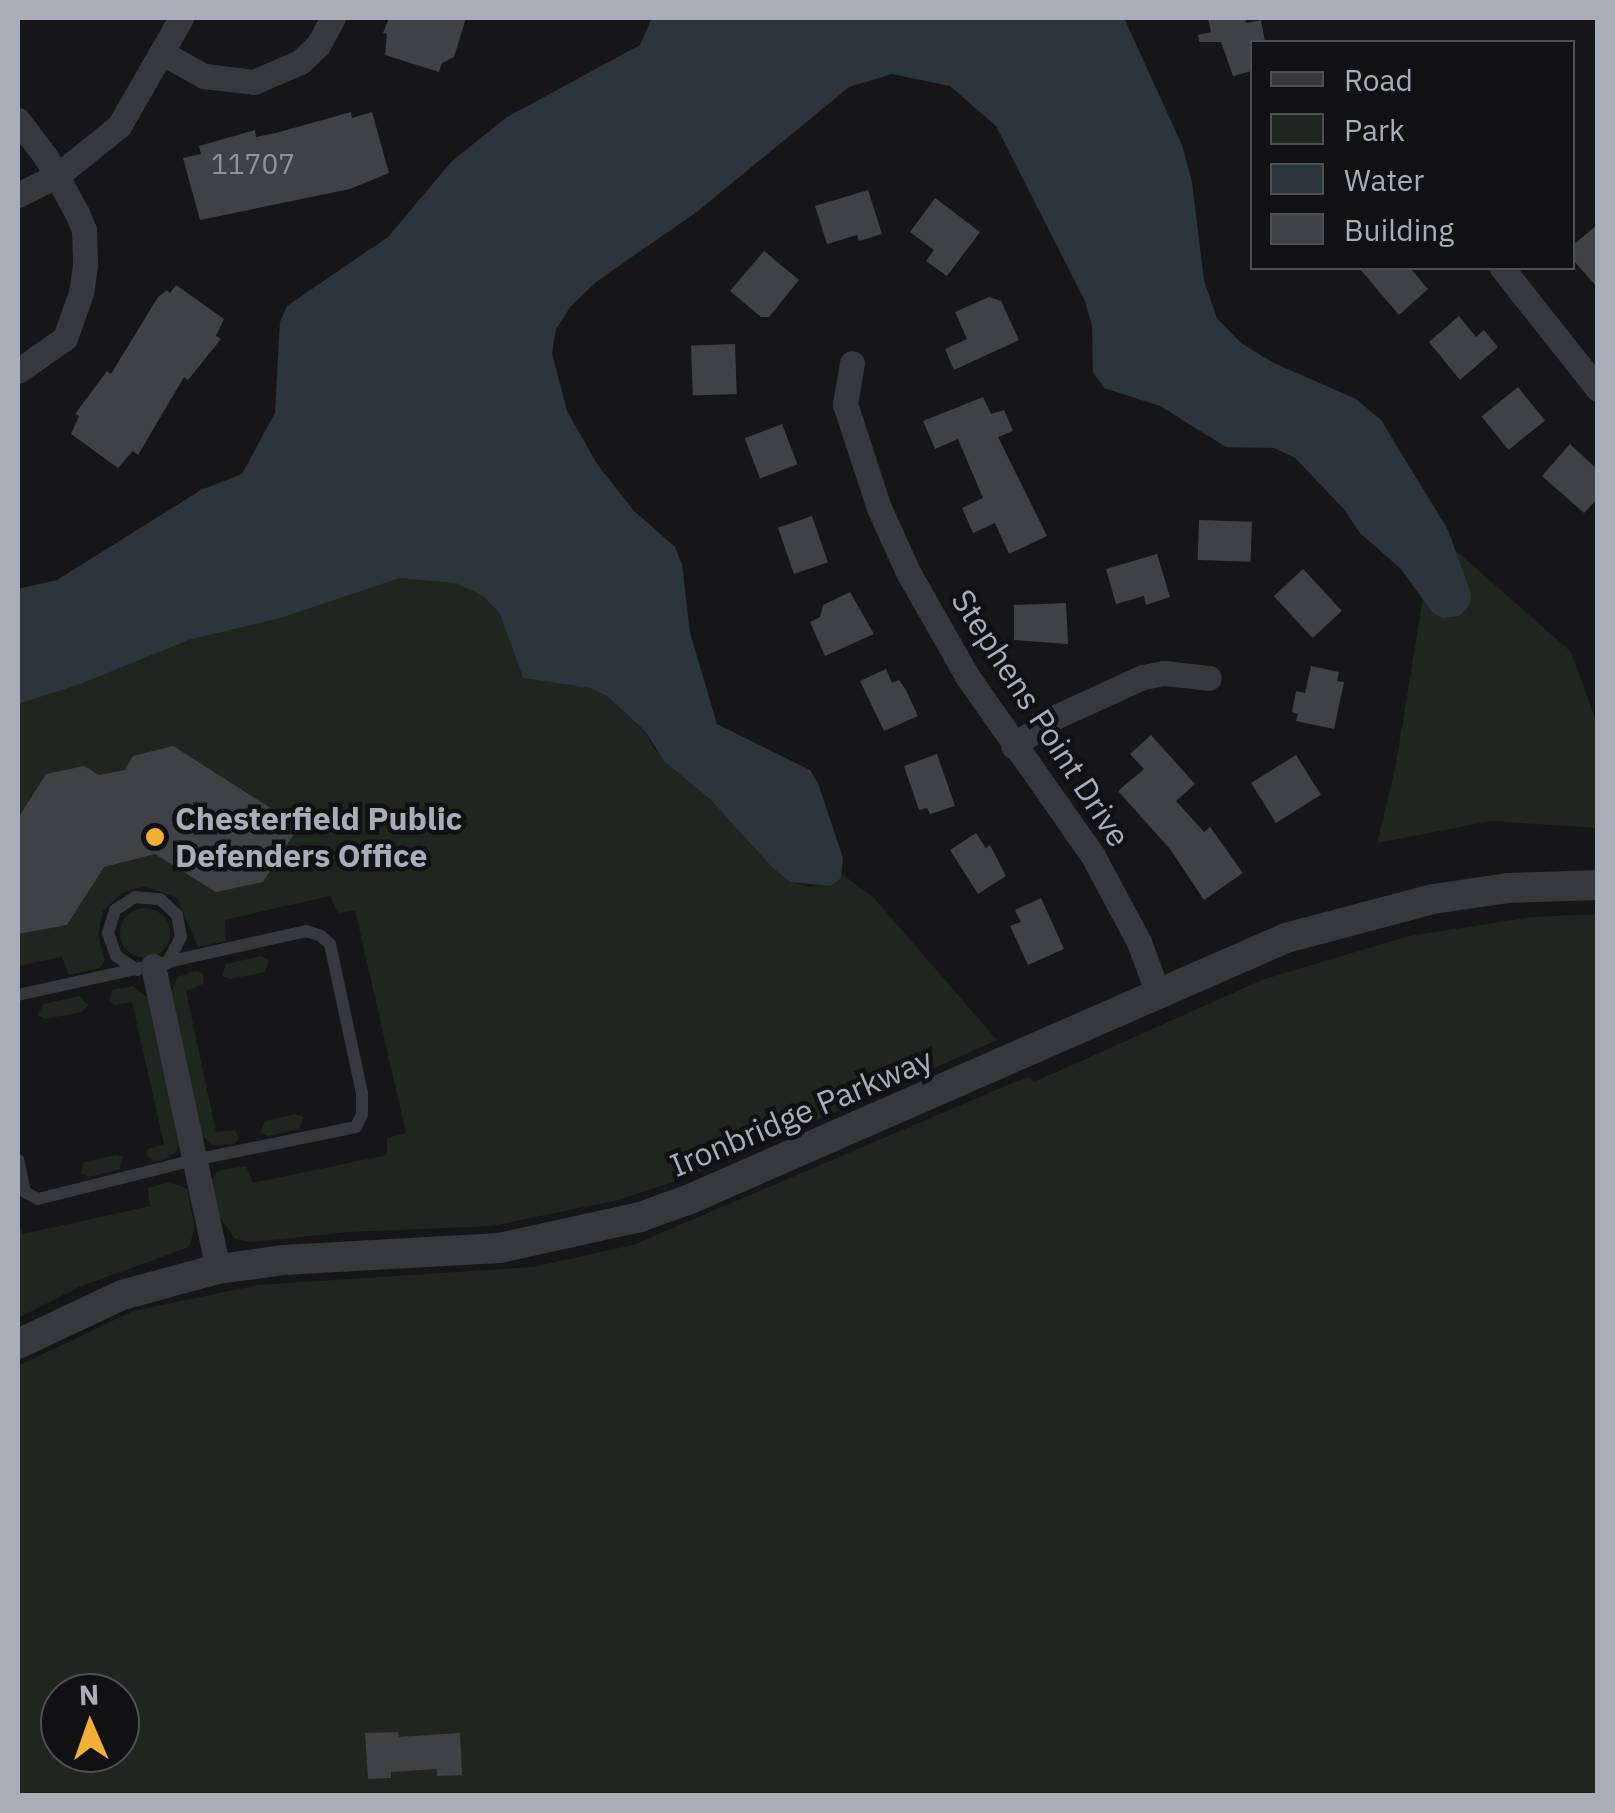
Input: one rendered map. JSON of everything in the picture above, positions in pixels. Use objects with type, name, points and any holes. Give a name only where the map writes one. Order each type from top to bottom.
[{"type":"street","points":[[18,195],[58,175],[119,126],[164,54],[181,18]]},
{"type":"street","points":[[164,54],[204,76],[254,82],[300,62],[318,45],[333,18]]},
{"type":"street","points":[[18,120],[58,175],[84,230],[81,292],[65,338],[18,372]]},
{"type":"street","points":[[1504,270],[1595,383]]},
{"type":"street","name":"Stephens Point Drive","points":[[852,363],[846,404],[880,508],[908,572],[967,676],[1094,856],[1139,942],[1158,994]]},
{"type":"street","points":[[1013,746],[1082,702],[1144,677],[1164,673],[1209,678]]},
{"type":"street","name":"Ironbridge Parkway","points":[[18,1344],[122,1295],[218,1269],[284,1260],[500,1248],[640,1217],[1286,938],[1359,915],[1508,888],[1598,885]]},
{"type":"street","points":[[152,967],[218,1269]]},
{"type":"lane","points":[[136,896],[160,898],[177,914],[181,938],[152,967],[116,956],[108,933],[115,910],[136,896]]},
{"type":"lane","points":[[18,995],[306,932],[330,944],[362,1093],[362,1114],[356,1127],[194,1160],[38,1199],[25,1192],[18,1160]]},
{"type":"green space","points":[[1453,548],[1571,652],[1597,723],[1597,828],[1491,821],[1377,843],[1396,764],[1423,598],[1432,612],[1471,594]]},
{"type":"green space","points":[[400,578],[457,583],[483,596],[500,614],[523,678],[590,688],[607,696],[645,731],[653,748],[710,799],[790,881],[809,887],[841,878],[842,874],[874,898],[997,1040],[691,1176],[618,1200],[492,1226],[349,1232],[252,1242],[235,1239],[219,1216],[212,1180],[217,1171],[246,1166],[253,1183],[387,1155],[387,1138],[406,1133],[355,910],[338,913],[330,896],[225,920],[226,941],[198,947],[177,898],[144,886],[122,893],[103,911],[98,935],[105,960],[100,968],[69,975],[62,957],[18,966],[18,704],[78,685],[189,640],[284,617]]},
{"type":"green space","points":[[145,908],[162,916],[170,933],[162,950],[145,958],[128,950],[120,933],[128,916]]},
{"type":"green space","points":[[1597,914],[1597,1795],[18,1795],[18,1366],[133,1311],[258,1285],[533,1267],[633,1245],[1010,1084],[1029,1077],[1034,1082],[1262,980],[1409,936],[1532,917]]},
{"type":"green space","points":[[261,956],[269,960],[265,972],[230,979],[222,976],[226,964]]},
{"type":"green space","points":[[195,971],[203,973],[203,984],[186,991],[216,1132],[235,1130],[239,1138],[234,1144],[213,1146],[200,1133],[171,992],[178,977]]},
{"type":"green space","points":[[133,986],[147,997],[179,1143],[176,1152],[161,1161],[153,1161],[146,1154],[148,1149],[164,1144],[132,1002],[115,1005],[109,1001],[112,990]]},
{"type":"green space","points":[[80,996],[88,1005],[82,1012],[45,1019],[38,1015],[43,1004]]},
{"type":"green space","points":[[295,1114],[303,1117],[300,1129],[268,1136],[260,1132],[265,1121]]},
{"type":"green space","points":[[123,1157],[120,1169],[89,1177],[81,1173],[83,1162]]},
{"type":"green space","points":[[170,1182],[187,1189],[195,1228],[189,1247],[79,1287],[18,1318],[18,1218],[23,1234],[150,1206],[148,1188]]},
{"type":"water","points":[[652,18],[1124,18],[1182,145],[1192,182],[1204,281],[1217,318],[1241,343],[1274,363],[1356,399],[1381,420],[1448,530],[1471,594],[1469,606],[1459,616],[1442,618],[1432,612],[1401,569],[1360,533],[1343,508],[1295,458],[1274,448],[1226,447],[1160,406],[1104,388],[1093,372],[1092,326],[1085,301],[996,126],[950,86],[892,74],[849,87],[698,211],[596,282],[571,306],[556,329],[552,353],[567,411],[597,464],[634,511],[675,547],[682,564],[690,633],[717,724],[810,770],[818,783],[843,858],[841,878],[831,886],[790,882],[773,868],[710,799],[665,762],[645,731],[607,696],[590,688],[523,678],[500,614],[483,596],[456,583],[400,578],[284,617],[189,640],[78,685],[18,704],[18,589],[57,580],[201,490],[242,474],[275,413],[280,322],[287,306],[388,237],[452,161],[507,117],[640,45]]},
{"type":"building","points":[[389,18],[466,18],[454,57],[442,63],[439,72],[385,55],[387,34],[383,33]]},
{"type":"building","points":[[1208,18],[1245,18],[1246,23],[1261,20],[1265,40],[1250,40],[1250,72],[1233,76],[1221,42],[1199,42],[1198,35],[1211,32]]},
{"type":"building","points":[[351,112],[352,118],[372,112],[389,173],[350,189],[200,220],[183,158],[201,154],[199,146],[255,130],[256,137],[276,133]]},
{"type":"building","points":[[868,190],[882,234],[859,241],[857,235],[827,244],[815,206]]},
{"type":"building","points":[[935,198],[980,232],[947,276],[926,261],[934,250],[910,232]]},
{"type":"building","points":[[1598,224],[1598,288],[1575,262],[1575,243]]},
{"type":"building","points":[[764,251],[799,280],[769,317],[761,317],[730,291]]},
{"type":"building","points":[[1361,270],[1412,270],[1428,289],[1399,315]]},
{"type":"building","points":[[176,285],[224,319],[216,336],[221,339],[188,380],[184,377],[138,455],[133,451],[118,468],[71,434],[79,416],[75,414],[107,371],[111,374],[158,297],[167,290],[170,293]]},
{"type":"building","points":[[989,297],[1001,301],[1019,340],[954,370],[945,349],[967,339],[955,312]]},
{"type":"building","points":[[1459,316],[1476,337],[1484,330],[1498,347],[1460,380],[1429,342]]},
{"type":"building","points":[[735,344],[737,394],[693,396],[691,346]]},
{"type":"building","points":[[1518,387],[1545,420],[1509,450],[1481,417]]},
{"type":"building","points":[[983,397],[991,414],[1004,410],[1013,431],[998,437],[1047,536],[1009,554],[995,523],[973,533],[962,508],[983,498],[958,439],[935,449],[923,421]]},
{"type":"building","points":[[782,424],[797,464],[760,478],[745,438]]},
{"type":"building","points":[[1570,444],[1598,470],[1598,498],[1584,513],[1542,476]]},
{"type":"building","points":[[812,516],[828,562],[794,574],[778,528]]},
{"type":"building","points":[[1199,520],[1252,522],[1251,562],[1198,560]]},
{"type":"building","points":[[1157,554],[1170,597],[1146,605],[1144,596],[1116,604],[1106,569]]},
{"type":"building","points":[[1303,569],[1342,611],[1313,638],[1274,596]]},
{"type":"building","points":[[850,592],[874,634],[825,656],[810,622],[820,617],[823,605]]},
{"type":"building","points":[[1066,603],[1068,644],[1014,640],[1014,605]]},
{"type":"building","points":[[1311,666],[1339,672],[1337,681],[1344,682],[1334,729],[1296,721],[1298,714],[1292,712],[1296,691],[1305,693]]},
{"type":"building","points":[[886,669],[892,683],[899,680],[906,690],[918,716],[884,731],[860,681]]},
{"type":"building","points":[[1151,735],[1195,784],[1176,801],[1204,832],[1210,827],[1243,873],[1204,900],[1170,849],[1118,791],[1144,769],[1130,754]]},
{"type":"building","name":"Chesterfield Public Defenders Office","points":[[173,746],[299,826],[263,882],[216,892],[155,854],[104,867],[67,925],[18,934],[18,818],[46,774],[84,766],[99,775],[125,770],[133,756]]},
{"type":"building","points":[[937,754],[955,806],[930,814],[927,808],[919,810],[904,766]]},
{"type":"building","points":[[1296,755],[1321,795],[1276,823],[1251,783]]},
{"type":"building","points":[[976,833],[986,848],[990,845],[1006,876],[978,894],[950,850]]},
{"type":"building","points":[[1041,898],[1064,949],[1028,965],[1010,926],[1021,922],[1015,910]]},
{"type":"building","points":[[398,1732],[399,1737],[460,1733],[462,1775],[437,1776],[437,1769],[391,1772],[391,1778],[368,1779],[365,1733]]},
{"type":"place","name":"Chesterfield Public Defenders Office","points":[[155,837]]}]
